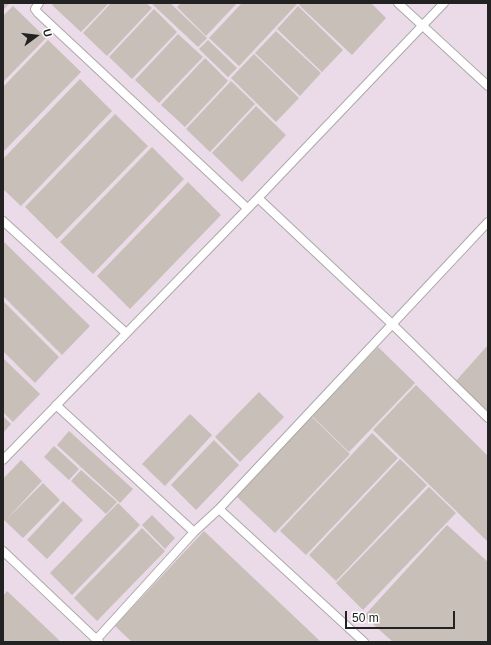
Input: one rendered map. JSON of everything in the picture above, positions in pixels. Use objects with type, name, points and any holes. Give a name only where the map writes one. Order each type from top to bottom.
[{"type":"lane","points":[[39,3],[35,8],[38,13],[247,208]]},
{"type":"lane","points":[[398,3],[488,86]]},
{"type":"lane","points":[[3,460],[258,198],[444,3]]},
{"type":"lane","points":[[258,198],[392,324],[488,418]]},
{"type":"lane","points":[[3,221],[126,333]]},
{"type":"lane","points":[[3,551],[97,641],[194,532],[219,509],[488,222]]},
{"type":"lane","points":[[56,405],[194,532]]},
{"type":"lane","points":[[219,509],[364,642]]},
{"type":"shaded area","points":[[3,3],[488,3],[488,642],[3,642]]},
{"type":"building","points":[[3,3],[10,3],[3,10]]},
{"type":"building","points":[[54,3],[109,3],[81,32],[52,5]]},
{"type":"building","points":[[111,3],[146,3],[152,8],[107,56],[83,33]]},
{"type":"building","points":[[151,3],[170,3],[207,38],[198,47]]},
{"type":"building","points":[[181,3],[237,3],[206,36],[177,7]]},
{"type":"building","points":[[242,3],[298,3],[239,66],[209,38]]},
{"type":"building","points":[[301,3],[371,3],[386,18],[352,55],[299,5]]},
{"type":"building","points":[[13,6],[46,38],[3,82],[3,16]]},
{"type":"building","points":[[298,6],[343,50],[322,72],[277,29]]},
{"type":"building","points":[[154,9],[177,32],[132,79],[109,57]]},
{"type":"building","points":[[276,31],[321,73],[300,96],[255,53]]},
{"type":"building","points":[[178,34],[203,57],[159,103],[135,80]]},
{"type":"building","points":[[48,40],[81,72],[3,152],[3,87]]},
{"type":"building","points":[[208,40],[237,68],[228,77],[199,49]]},
{"type":"building","points":[[254,54],[299,98],[276,122],[231,78]]},
{"type":"building","points":[[205,58],[228,81],[185,127],[161,105]]},
{"type":"building","points":[[80,79],[112,111],[21,206],[3,189],[3,159]]},
{"type":"building","points":[[231,81],[255,104],[210,152],[186,129]]},
{"type":"building","points":[[256,106],[286,135],[242,182],[212,153]]},
{"type":"building","points":[[115,114],[148,146],[57,239],[25,207]]},
{"type":"building","points":[[152,147],[184,179],[93,274],[60,242]]},
{"type":"building","points":[[188,182],[221,215],[130,309],[97,276]]},
{"type":"building","points":[[3,241],[90,326],[62,355],[3,296]]},
{"type":"building","points":[[3,301],[59,357],[35,383],[3,351]]},
{"type":"building","points":[[488,345],[488,413],[455,382]]},
{"type":"building","points":[[378,347],[415,383],[349,452],[312,416]]},
{"type":"building","points":[[3,358],[40,394],[13,422],[3,412]]},
{"type":"building","points":[[416,385],[488,456],[488,542],[373,430]]},
{"type":"building","points":[[259,392],[284,417],[240,462],[215,437]]},
{"type":"building","points":[[190,414],[212,435],[165,486],[142,464]]},
{"type":"building","points":[[310,415],[350,454],[275,533],[235,495]]},
{"type":"building","points":[[3,416],[11,424],[3,433]]},
{"type":"building","points":[[69,431],[133,489],[120,503],[57,445]]},
{"type":"building","points":[[372,433],[398,458],[306,555],[280,531]]},
{"type":"building","points":[[214,440],[239,465],[196,510],[171,485]]},
{"type":"building","points":[[54,446],[79,469],[69,480],[44,457]]},
{"type":"building","points":[[400,459],[427,485],[336,581],[309,555]]},
{"type":"building","points":[[21,460],[42,481],[5,521],[3,519],[3,479]]},
{"type":"building","points":[[81,470],[117,502],[106,514],[71,481]]},
{"type":"building","points":[[43,483],[60,500],[23,538],[5,521]]},
{"type":"building","points":[[429,487],[456,513],[363,610],[336,583]]},
{"type":"building","points":[[63,501],[83,520],[47,559],[27,540]]},
{"type":"building","points":[[118,503],[140,525],[72,595],[50,573]]},
{"type":"building","points":[[152,515],[175,538],[165,549],[142,525]]},
{"type":"building","points":[[447,525],[488,562],[488,642],[393,642],[364,616]]},
{"type":"building","points":[[142,528],[165,551],[97,621],[74,598]]},
{"type":"building","points":[[204,531],[321,642],[132,642],[115,626]]},
{"type":"building","points":[[7,591],[61,642],[3,642],[3,596]]}]
